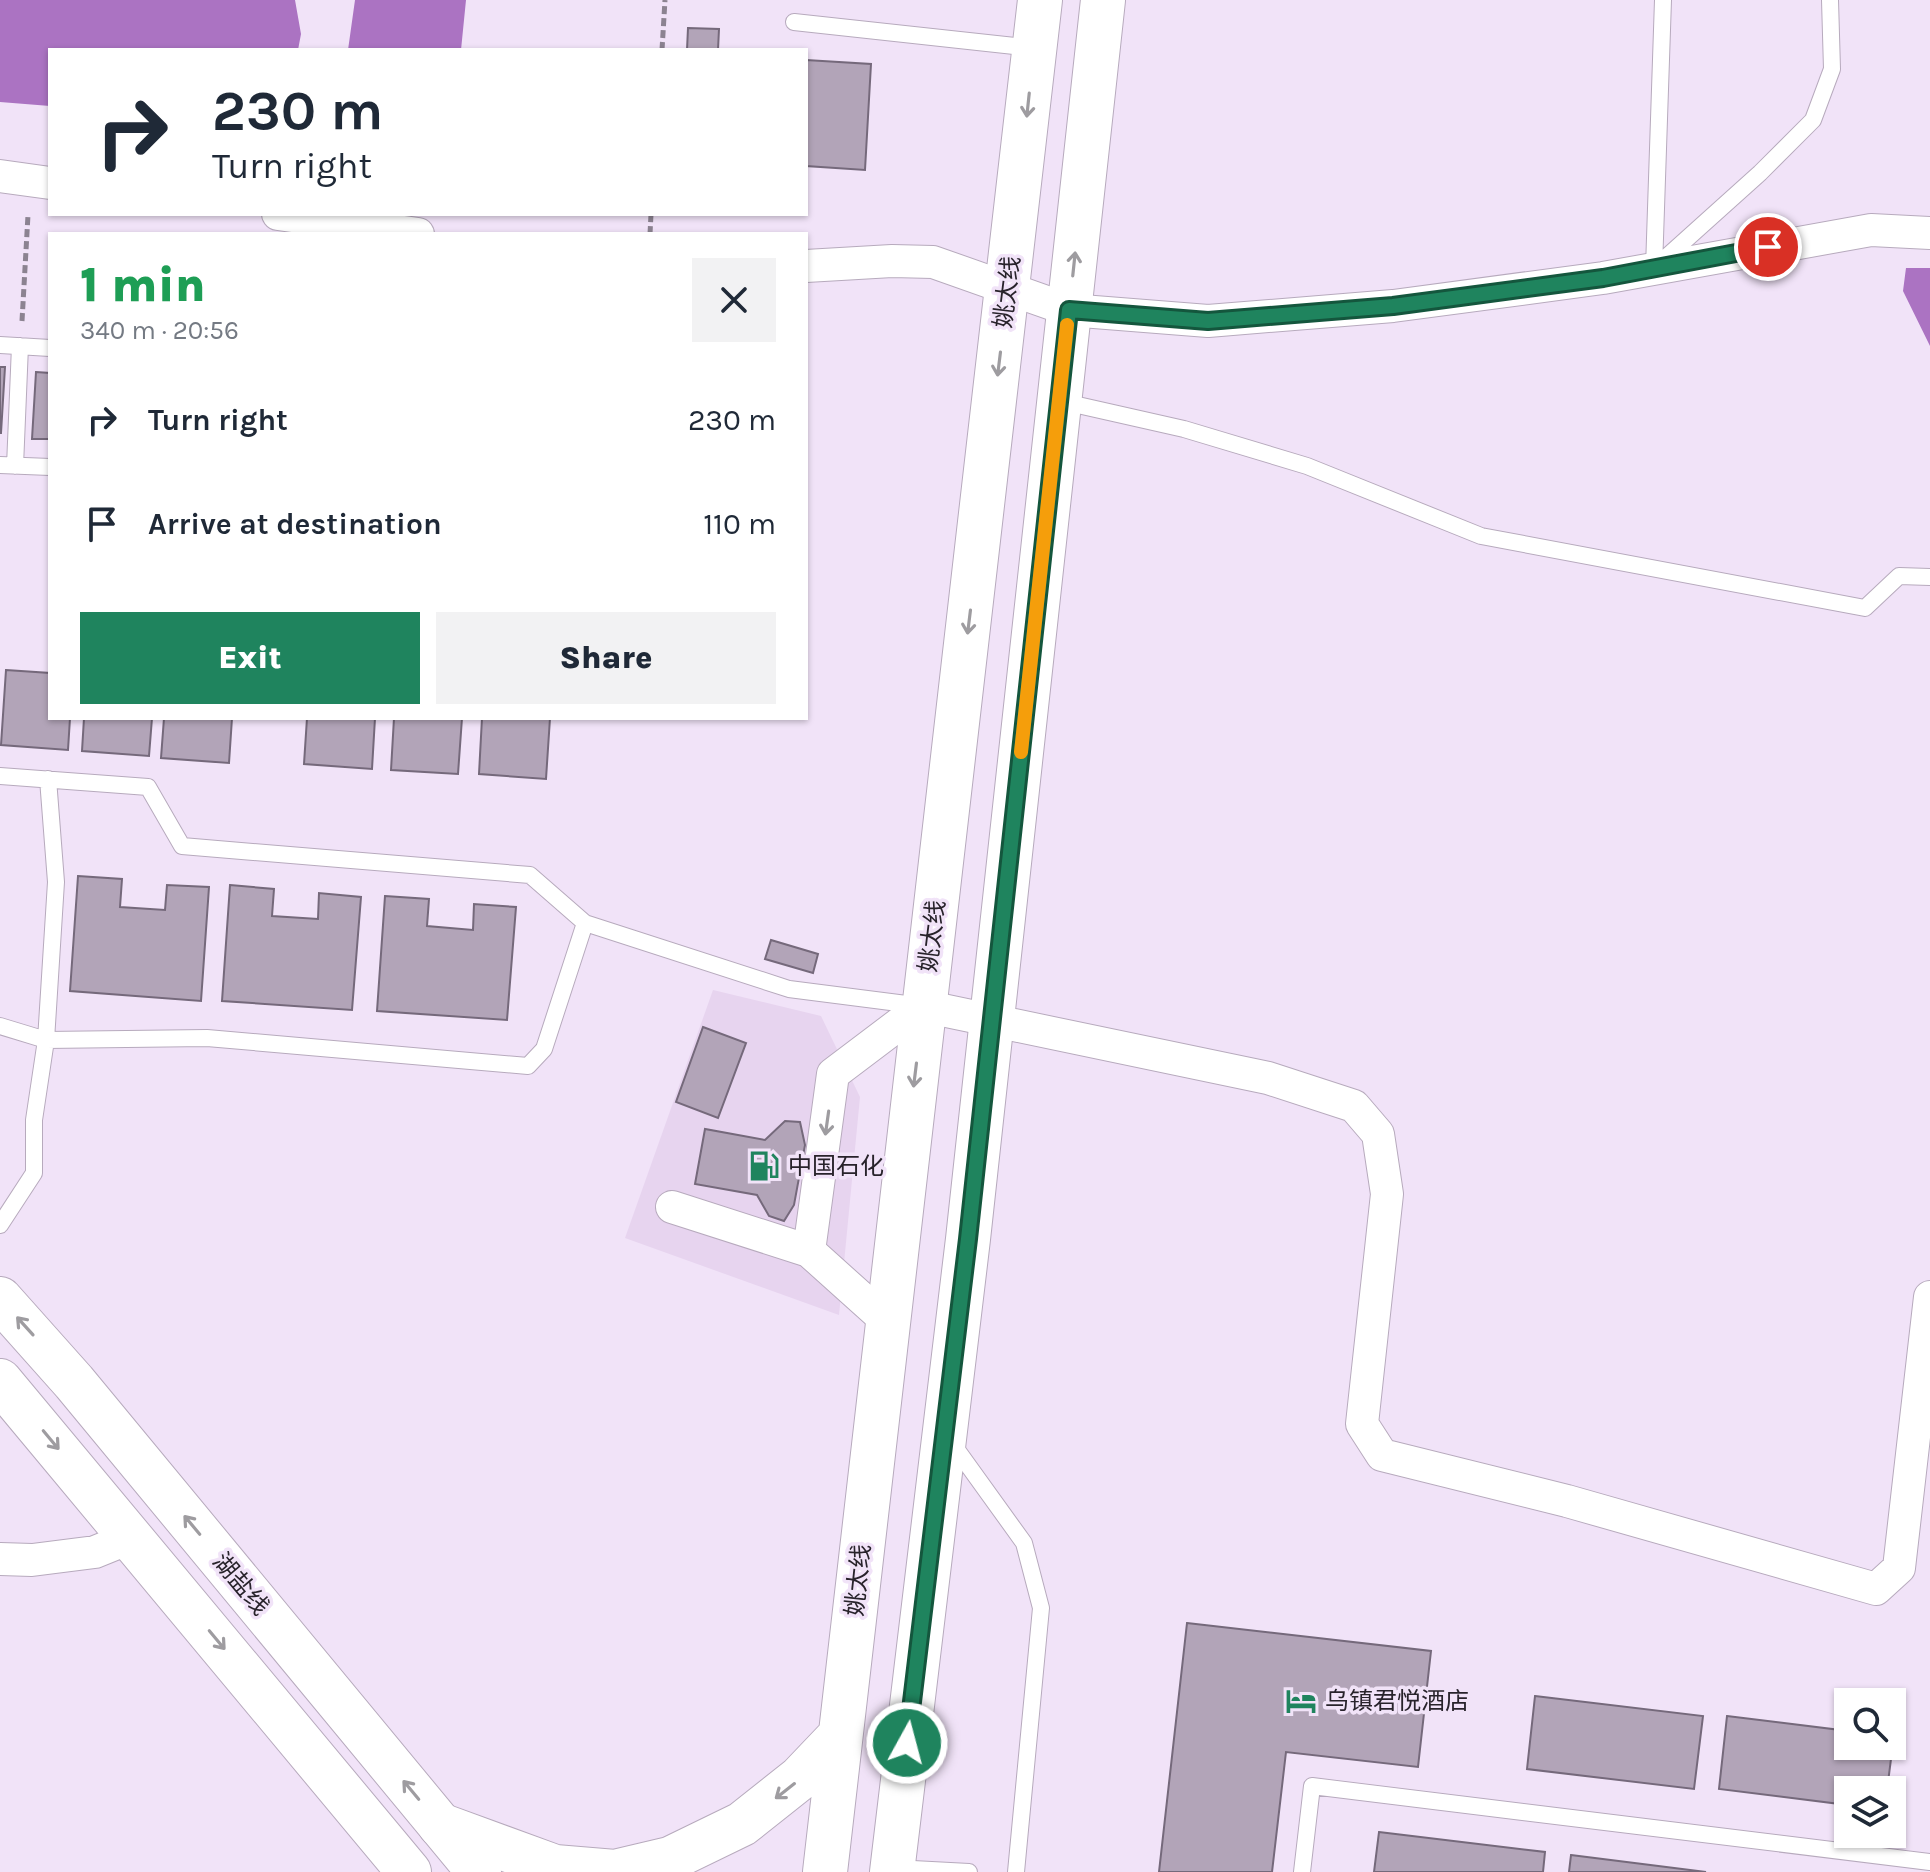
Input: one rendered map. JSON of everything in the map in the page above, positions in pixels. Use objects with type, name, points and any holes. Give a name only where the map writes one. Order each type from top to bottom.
[{"type":"main road","name":"姚太线","points":[[825,1872],[1040,0]]},
{"type":"main road","points":[[892,1870],[945,1432],[1103,0]]},
{"type":"main road","name":"湖盐线","points":[[0,1299],[74,1382],[479,1872]]},
{"type":"main road","points":[[0,1381],[409,1872]]},
{"type":"main road","points":[[440,1825],[555,1867],[615,1872],[670,1859],[742,1824],[800,1778],[840,1736]]},
{"type":"street","points":[[292,216],[404,232]]},
{"type":"street","points":[[808,266],[933,262],[1069,310],[1208,321],[1393,306],[1603,278],[1871,230],[1930,233]]},
{"type":"street","points":[[809,1251],[833,1074],[923,1006],[1268,1078],[1354,1106],[1378,1134],[1387,1194],[1362,1424],[1382,1455],[1567,1501],[1876,1589],[1899,1568],[1930,1297]]},
{"type":"street","points":[[672,1207],[809,1251],[887,1321]]},
{"type":"street","points":[[0,1559],[32,1560],[95,1552],[132,1537]]},
{"type":"lane","points":[[1654,268],[1663,0]]},
{"type":"lane","points":[[1654,268],[1760,173],[1813,120],[1832,69],[1830,0]]},
{"type":"lane","points":[[794,22],[1035,49]]},
{"type":"lane","points":[[0,345],[48,348]]},
{"type":"lane","points":[[20,346],[7,466],[48,467]]},
{"type":"lane","points":[[1059,401],[1184,429],[1307,466],[1481,536],[1865,608],[1899,576],[1930,577]]},
{"type":"lane","points":[[0,776],[148,787],[182,846],[530,875],[585,923],[789,989],[923,1006]]},
{"type":"lane","points":[[0,1225],[34,1173],[34,1120],[46,1040],[56,882],[48,779]]},
{"type":"lane","points":[[0,1026],[46,1040],[207,1038],[528,1066],[544,1049],[585,923]]},
{"type":"lane","points":[[945,1432],[1024,1543],[1041,1608],[1016,1872]]},
{"type":"lane","points":[[1302,1872],[1312,1786],[1930,1862]]},
{"type":"lane","points":[[892,1870],[969,1872]]},
{"type":"path","points":[[662,48],[665,0]]},
{"type":"path","points":[[20,346],[27,180]]},
{"type":"shaded area","points":[[0,0],[295,0],[301,34],[298,48],[48,48],[48,106],[0,102]]},
{"type":"shaded area","points":[[355,0],[466,0],[461,48],[348,48]]},
{"type":"shaded area","points":[[1906,268],[1930,268],[1930,346],[1903,291]]},
{"type":"shaded area","points":[[713,990],[821,1016],[860,1097],[839,1315],[625,1238]]},
{"type":"building","points":[[688,28],[719,29],[718,48],[687,48]]},
{"type":"building","points":[[808,60],[871,64],[865,170],[808,166]]},
{"type":"building","points":[[0,367],[5,367],[1,433],[0,433]]},
{"type":"building","points":[[36,372],[48,373],[48,439],[32,439]]},
{"type":"building","points":[[6,670],[48,673],[48,720],[70,720],[68,750],[1,745]]},
{"type":"building","points":[[84,720],[152,720],[149,756],[82,751]]},
{"type":"building","points":[[164,720],[232,720],[229,763],[161,758]]},
{"type":"building","points":[[307,720],[375,720],[372,769],[304,764]]},
{"type":"building","points":[[394,720],[462,720],[458,774],[391,770]]},
{"type":"building","points":[[482,720],[550,720],[546,779],[479,774]]},
{"type":"building","points":[[78,876],[122,879],[120,907],[165,910],[167,885],[209,887],[201,1001],[70,991]]},
{"type":"building","points":[[230,885],[274,889],[272,916],[318,919],[319,893],[361,897],[352,1010],[222,1001]]},
{"type":"building","points":[[385,896],[429,899],[427,926],[473,930],[474,904],[516,907],[507,1020],[377,1011]]},
{"type":"building","points":[[771,940],[818,954],[813,973],[765,959]]},
{"type":"building","points":[[703,1027],[746,1043],[718,1118],[676,1102]]},
{"type":"building","points":[[785,1121],[800,1122],[805,1145],[794,1205],[784,1221],[769,1216],[757,1195],[695,1184],[705,1129],[765,1140]]},
{"type":"building","name":"乌镇君悦酒店","points":[[1187,1623],[1431,1651],[1418,1767],[1286,1752],[1272,1872],[1159,1872]]},
{"type":"building","points":[[1535,1696],[1703,1716],[1694,1789],[1527,1769]]},
{"type":"building","points":[[1727,1716],[1834,1729],[1834,1760],[1891,1760],[1889,1776],[1834,1776],[1834,1803],[1719,1789]]},
{"type":"building","points":[[1379,1832],[1545,1852],[1543,1872],[1374,1872]]},
{"type":"building","points":[[1571,1855],[1706,1872],[1569,1872]]},
{"type":"slow traffic","points":[[1021,752],[1067,325]]},
{"type":"place","name":"中国石化","points":[[764,1166]]},
{"type":"place","name":"乌镇君悦酒店","points":[[1301,1701]]},
{"type":"route","points":[[907,1743],[968,1239],[1069,310],[1208,321],[1393,306],[1603,278],[1768,247]]}]
